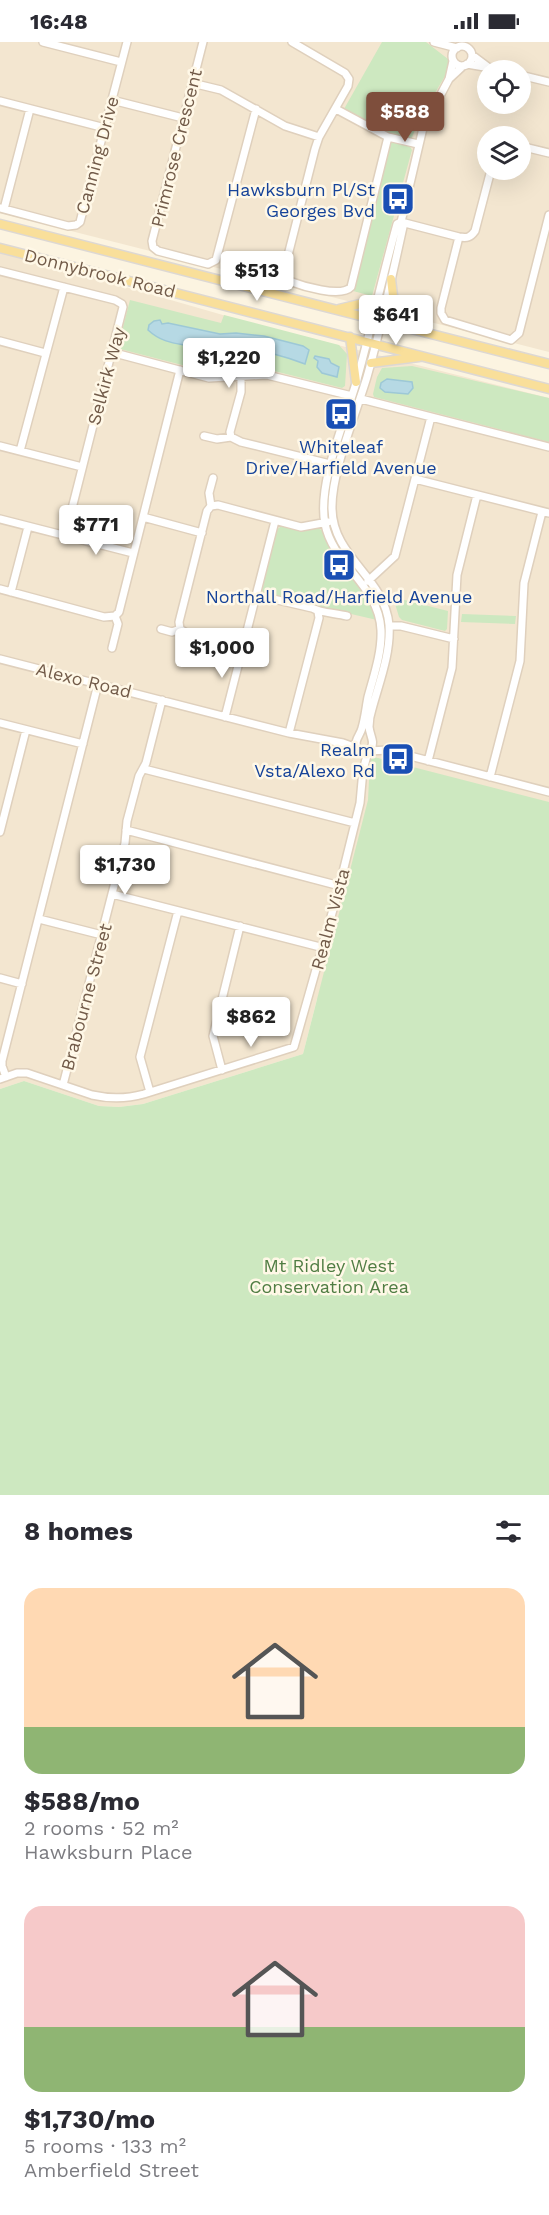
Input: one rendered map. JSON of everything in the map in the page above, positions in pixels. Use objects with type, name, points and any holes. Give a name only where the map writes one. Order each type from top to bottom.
[{"type":"main road","name":"Donnybrook Road","points":[[0,224],[549,364]]},
{"type":"main road","name":"Donnybrook Road","points":[[0,248],[549,388]]},
{"type":"main road","points":[[391,279],[399,325]]},
{"type":"main road","points":[[339,309],[376,300]]},
{"type":"main road","points":[[350,337],[356,382]]},
{"type":"main road","points":[[371,363],[425,356]]},
{"type":"street","points":[[43,42],[59,44],[121,62]]},
{"type":"street","name":"Canning Drive","points":[[2,208],[68,226],[76,225],[81,220],[127,42]]},
{"type":"street","name":"Primrose Crescent","points":[[203,42],[152,243],[158,251],[208,264],[218,258],[256,109]]},
{"type":"street","points":[[292,42],[345,73],[349,82],[319,137],[284,275],[286,279],[293,283],[342,293],[349,290],[388,137]]},
{"type":"street","points":[[376,319],[376,300],[397,224],[400,222],[426,119],[449,80],[465,65],[471,53],[472,42]]},
{"type":"street","points":[[436,43],[461,45],[480,60]]},
{"type":"street","points":[[436,43],[453,59],[465,65],[477,66]]},
{"type":"street","points":[[449,80],[453,52],[461,45]]},
{"type":"street","points":[[531,78],[549,82]]},
{"type":"street","points":[[192,83],[221,90],[285,126],[319,137]]},
{"type":"street","points":[[112,100],[183,118]]},
{"type":"street","points":[[0,101],[105,128]]},
{"type":"street","points":[[2,208],[30,109]]},
{"type":"street","points":[[336,109],[388,137],[418,144]]},
{"type":"street","points":[[531,149],[549,153]]},
{"type":"street","points":[[400,222],[467,238],[475,231],[488,180]]},
{"type":"street","points":[[459,237],[441,308],[442,317],[445,320],[512,339],[519,333],[549,215]]},
{"type":"street","points":[[400,222],[403,226],[391,279],[356,382],[324,502],[325,523],[334,547],[375,602],[382,633],[357,737],[358,749],[387,750],[549,792]]},
{"type":"street","name":"Selkirk Way","points":[[0,271],[115,300],[122,304],[123,310],[65,536]]},
{"type":"street","points":[[20,451],[64,287]]},
{"type":"street","points":[[0,341],[45,353]]},
{"type":"street","points":[[369,751],[373,747],[369,729],[370,716],[387,653],[389,626],[387,612],[370,579],[343,548],[333,521],[332,499],[335,465],[361,399],[371,363],[371,342]]},
{"type":"street","points":[[111,352],[209,378],[267,375],[352,396]]},
{"type":"street","points":[[0,589],[104,617],[115,616],[119,612],[180,370]]},
{"type":"street","points":[[231,437],[230,432],[241,392],[241,375]]},
{"type":"street","points":[[361,399],[549,447]]},
{"type":"street","points":[[363,584],[395,556],[431,417]]},
{"type":"street","points":[[204,436],[217,439],[231,437],[241,442],[335,465]]},
{"type":"street","points":[[0,446],[82,466]]},
{"type":"street","points":[[211,506],[208,494],[213,478]]},
{"type":"street","points":[[415,479],[546,512],[524,582],[520,661],[490,777]]},
{"type":"street","points":[[428,761],[452,668],[457,575],[477,495]]},
{"type":"street","points":[[243,647],[186,633],[180,629],[179,622],[207,511],[211,506],[218,505],[306,527],[333,521]]},
{"type":"street","points":[[143,517],[202,533]]},
{"type":"street","points":[[0,519],[133,553]]},
{"type":"street","points":[[225,717],[275,521]]},
{"type":"street","points":[[11,592],[28,526]]},
{"type":"street","points":[[256,595],[312,608],[318,612],[327,611],[347,616]]},
{"type":"street","points":[[289,733],[319,618],[318,612]]},
{"type":"street","points":[[112,648],[118,624],[115,616]]},
{"type":"street","points":[[389,626],[401,626],[454,639]]},
{"type":"street","points":[[160,629],[172,632],[180,629]]},
{"type":"street","name":"Alexo Road","points":[[0,659],[289,733],[343,743],[358,749]]},
{"type":"street","points":[[3,1078],[2,1064],[98,684]]},
{"type":"street","name":"Brabourne Street","points":[[63,1085],[125,843],[139,776],[144,769],[162,700]]},
{"type":"street","points":[[0,723],[83,744]]},
{"type":"street","points":[[0,832],[26,730]]},
{"type":"street","points":[[343,743],[364,734],[387,750]]},
{"type":"street","name":"Realm Vista","points":[[358,749],[363,770]]},
{"type":"street","name":"Realm Vista","points":[[3,1078],[16,1073],[27,1073],[92,1095],[126,1098],[294,1047],[340,886],[361,796],[363,770],[369,751]]},
{"type":"street","points":[[144,769],[355,823]]},
{"type":"street","points":[[126,831],[340,886]]},
{"type":"street","points":[[112,894],[324,948]]},
{"type":"street","points":[[150,1092],[140,1057],[178,910]]},
{"type":"street","points":[[39,919],[102,935]]},
{"type":"street","points":[[222,1070],[213,1035],[240,926]]},
{"type":"street","points":[[0,978],[22,984]]},
{"type":"shaded area","points":[[0,42],[549,42],[549,352],[0,213]]},
{"type":"shaded area","points":[[0,251],[258,325],[549,398],[549,932],[317,999],[303,1054],[143,1104],[119,1107],[99,1106],[24,1081],[0,1089]]},
{"type":"green space","points":[[382,42],[426,42],[450,63],[448,71],[419,120],[411,140],[386,134],[344,109]]},
{"type":"green space","points":[[393,141],[409,145],[412,150],[372,296],[353,291],[388,145]]},
{"type":"green space","points":[[130,300],[221,323],[224,315],[339,345],[347,354],[345,386],[342,388],[262,368],[209,372],[120,349],[118,346]]},
{"type":"green space","points":[[412,366],[549,398],[549,442],[374,397],[377,377],[382,368]]},
{"type":"green space","points":[[283,525],[300,530],[316,528],[322,530],[337,560],[367,595],[377,620],[269,595],[262,591],[276,530]]},
{"type":"green space","points":[[393,597],[448,611],[447,629],[445,631],[402,620]]},
{"type":"green space","points":[[462,614],[516,616],[515,624],[461,622]]},
{"type":"green space","name":"Mt Ridley West Conservation Area","points":[[374,757],[549,802],[549,1495],[0,1495],[0,1089],[24,1081],[99,1106],[119,1107],[143,1104],[303,1054],[368,800],[370,760]]},
{"type":"water","points":[[160,320],[162,324],[168,323],[220,334],[264,336],[303,346],[309,350],[305,364],[248,349],[197,347],[195,351],[189,349],[189,346],[167,341],[153,334],[148,330],[149,325]]},
{"type":"water","points":[[315,356],[329,359],[331,363],[339,367],[337,377],[322,373],[317,367],[318,361],[314,358]]},
{"type":"water","points":[[387,379],[412,382],[413,388],[408,394],[385,392],[380,388],[381,383]]},
{"type":"place","name":"Hawksburn Pl/St Georges Bvd","points":[[398,199]]},
{"type":"place","name":"Whiteleaf Drive/Harfield Avenue","points":[[341,414]]},
{"type":"place","name":"Northall Road/Harfield Avenue","points":[[339,565]]},
{"type":"place","name":"Realm Vsta/Alexo Rd","points":[[398,759]]}]
